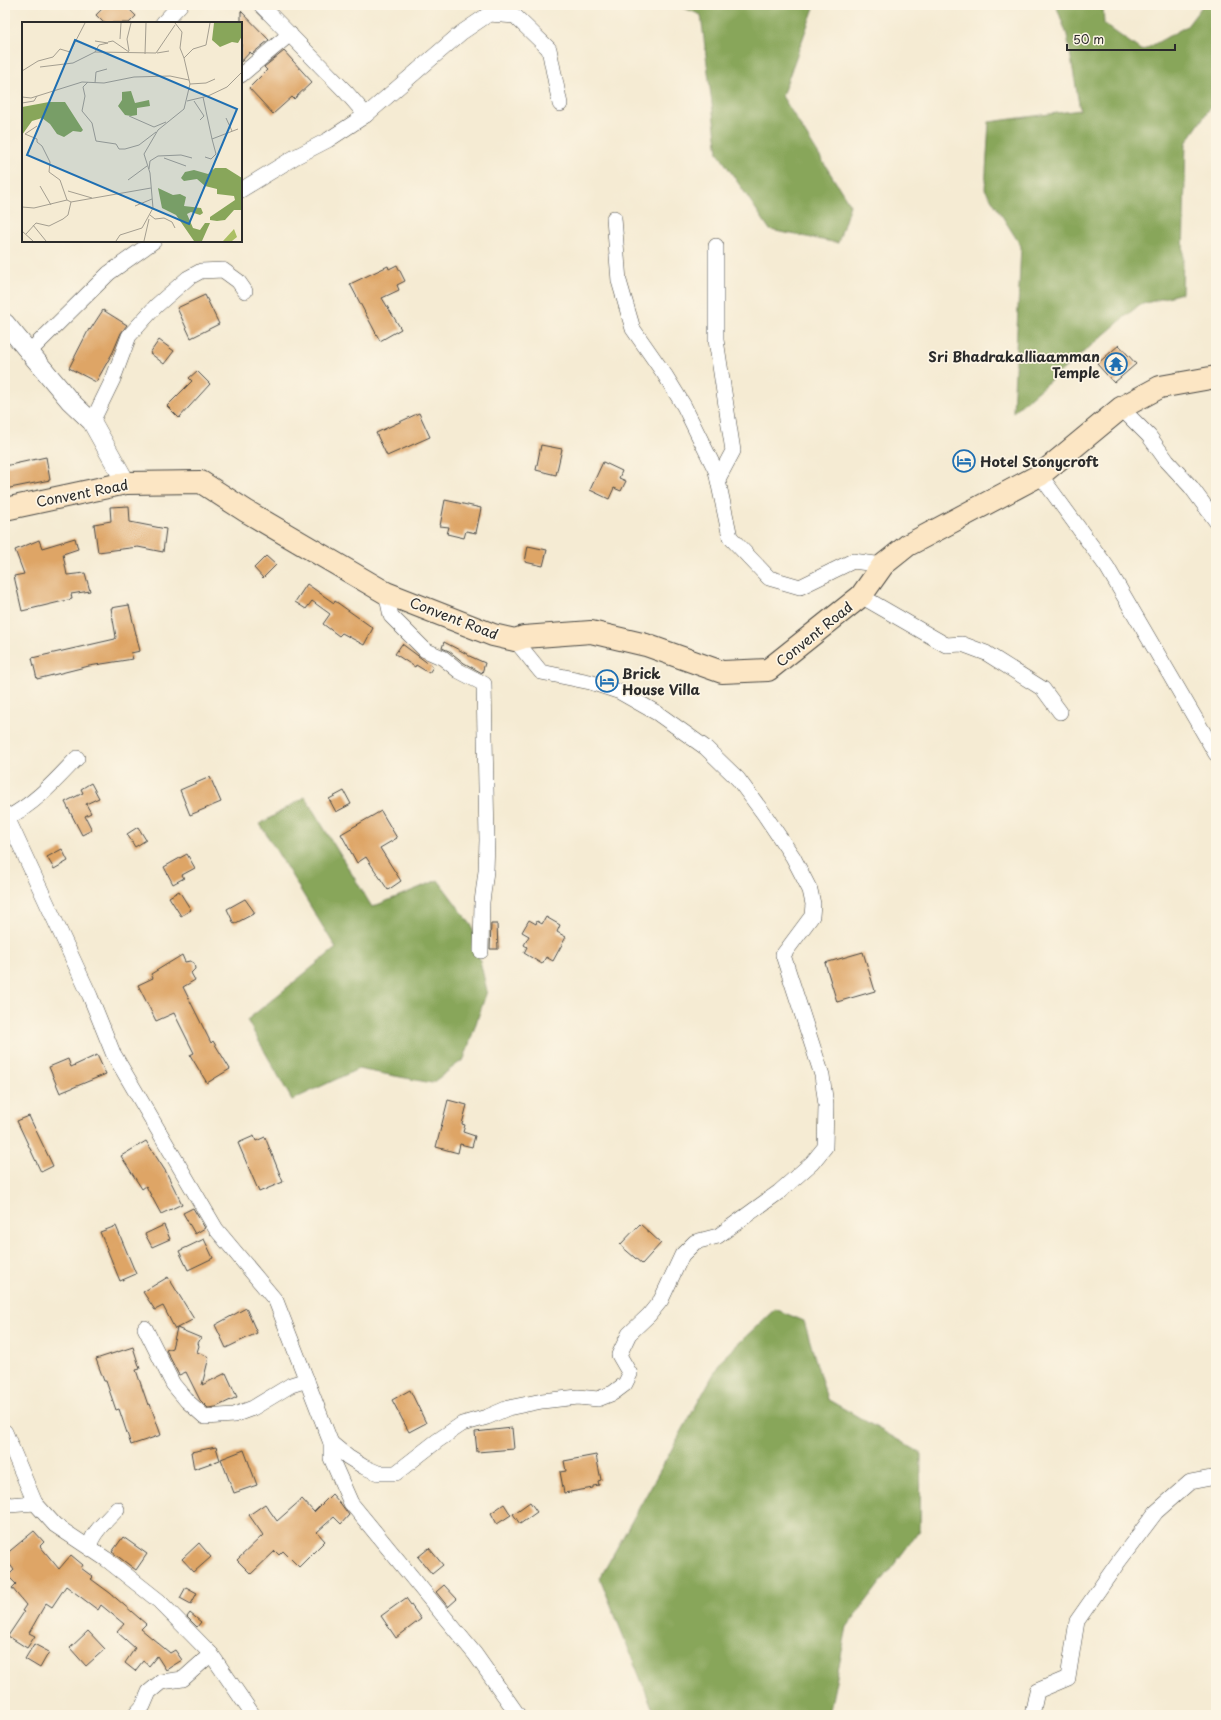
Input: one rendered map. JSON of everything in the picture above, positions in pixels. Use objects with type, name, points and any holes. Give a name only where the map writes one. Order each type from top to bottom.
[{"type":"main road","name":"Convent Road","points":[[5,509],[126,483],[201,482],[246,511],[386,593],[493,635],[515,640],[524,637],[591,632],[646,645],[722,672],[768,670],[861,596],[883,565],[908,545],[1040,475],[1121,408],[1160,387],[1216,377]]},
{"type":"street","points":[[164,22],[180,5]]},
{"type":"street","points":[[261,5],[366,115]]},
{"type":"street","points":[[242,189],[295,157],[328,140],[366,115],[461,33],[489,14],[515,16],[549,49],[560,104]]},
{"type":"street","points":[[242,74],[290,34]]},
{"type":"street","points":[[614,218],[619,282],[633,329],[665,374],[684,406],[716,471],[730,537],[769,578],[800,587],[853,561],[883,565]]},
{"type":"street","points":[[28,353],[109,273],[153,242]]},
{"type":"street","points":[[716,246],[716,340],[734,451],[718,479]]},
{"type":"street","points":[[92,422],[113,379],[130,336],[156,306],[188,278],[201,271],[223,270],[238,281],[245,291]]},
{"type":"street","points":[[5,323],[28,353],[70,401],[92,422],[126,483]]},
{"type":"street","points":[[1121,408],[1149,436],[1167,461],[1216,520]]},
{"type":"street","points":[[1040,475],[1107,567],[1216,754]]},
{"type":"street","points":[[386,593],[391,616],[425,650],[443,658],[459,671],[484,684],[487,833],[486,871],[482,902],[481,951]]},
{"type":"street","points":[[861,596],[946,645],[962,644],[986,653],[1043,689],[1060,712]]},
{"type":"street","points":[[332,1443],[348,1457],[364,1467],[378,1473],[396,1473],[437,1441],[462,1424],[487,1417],[508,1408],[542,1401],[578,1397],[598,1399],[613,1393],[625,1384],[630,1374],[619,1355],[629,1334],[649,1315],[661,1300],[682,1255],[695,1242],[718,1236],[779,1192],[812,1163],[825,1147],[826,1105],[822,1075],[783,954],[812,916],[813,904],[810,890],[793,857],[764,814],[738,780],[706,748],[657,713],[620,692],[590,682],[541,672],[515,640]]},
{"type":"street","points":[[77,758],[40,796],[25,809],[6,815],[90,996],[113,1053],[216,1229],[276,1301],[332,1443],[331,1458],[351,1503],[475,1654],[518,1715]]},
{"type":"street","points":[[145,1328],[173,1384],[187,1401],[205,1417],[234,1415],[253,1408],[291,1385],[307,1380]]},
{"type":"street","points":[[5,1432],[35,1502],[55,1525],[106,1559],[159,1601],[211,1654],[253,1715]]},
{"type":"street","points":[[1032,1715],[1037,1691],[1068,1678],[1077,1621],[1119,1561],[1156,1512],[1190,1482],[1216,1477]]},
{"type":"street","points":[[5,1503],[9,1505],[35,1502]]},
{"type":"street","points":[[90,1548],[90,1544],[96,1533],[117,1509]]},
{"type":"street","points":[[135,1715],[143,1706],[150,1692],[161,1682],[183,1679],[211,1654]]},
{"type":"green space","points":[[677,5],[815,5],[782,96],[850,205],[838,243],[770,230],[718,153],[701,15]]},
{"type":"green space","points":[[1056,5],[1103,5],[1104,24],[1142,51],[1187,26],[1203,5],[1216,5],[1216,99],[1186,143],[1182,293],[1139,305],[1013,412],[1021,246],[985,189],[989,122],[1080,110],[1067,35]]},
{"type":"green space","points":[[305,797],[372,907],[438,880],[472,926],[487,991],[464,1059],[432,1083],[358,1069],[292,1100],[247,1020],[336,948],[260,824]]},
{"type":"green space","points":[[775,1309],[804,1321],[827,1399],[921,1453],[920,1530],[847,1627],[829,1715],[655,1715],[600,1578],[722,1359]]},
{"type":"building","points":[[106,5],[125,5],[136,16],[130,22],[103,22],[96,15]]},
{"type":"building","points":[[241,11],[269,40],[252,54],[250,52],[242,61],[242,22]]},
{"type":"building","points":[[284,51],[312,82],[294,99],[292,97],[273,114],[249,88],[267,70],[264,67]]},
{"type":"building","points":[[397,265],[405,281],[397,285],[399,290],[382,298],[401,329],[380,341],[350,284],[388,266],[389,269]]},
{"type":"building","points":[[205,295],[219,324],[191,338],[177,308]]},
{"type":"building","points":[[103,310],[127,325],[121,333],[113,352],[96,382],[69,368],[89,329],[90,330]]},
{"type":"building","points":[[159,340],[174,351],[164,364],[150,353]]},
{"type":"building","name":"Sri Bhadrakalliaamman Temple","points":[[1119,345],[1136,364],[1114,383],[1097,364]]},
{"type":"building","points":[[197,371],[210,384],[179,418],[167,406],[192,381],[189,378]]},
{"type":"building","points":[[419,413],[430,437],[387,456],[376,433]]},
{"type":"building","points":[[541,445],[562,449],[556,475],[536,470]]},
{"type":"building","points":[[46,457],[50,480],[5,489],[5,466]]},
{"type":"building","points":[[603,462],[622,471],[619,478],[626,481],[621,491],[614,488],[609,499],[590,490]]},
{"type":"building","points":[[445,500],[481,508],[476,533],[466,531],[464,538],[447,534],[449,527],[440,526]]},
{"type":"building","points":[[129,506],[130,522],[166,529],[163,552],[138,547],[98,552],[94,524],[111,521],[110,507]]},
{"type":"building","points":[[75,538],[78,549],[63,554],[67,575],[85,573],[90,591],[71,594],[72,599],[22,611],[14,576],[24,574],[15,550],[39,540],[42,548]]},
{"type":"building","points":[[528,546],[547,550],[543,566],[525,562]]},
{"type":"building","points":[[266,556],[276,565],[263,578],[254,568]]},
{"type":"building","points":[[307,584],[334,603],[335,601],[373,628],[364,645],[342,633],[339,636],[323,624],[330,614],[312,601],[306,609],[295,602]]},
{"type":"building","points":[[129,605],[140,651],[131,653],[133,659],[89,666],[37,679],[32,658],[115,639],[116,637],[111,608]]},
{"type":"building","points":[[444,642],[485,663],[482,673],[442,648]]},
{"type":"building","points":[[402,644],[433,667],[429,673],[416,665],[415,667],[395,654]]},
{"type":"building","points":[[210,777],[221,802],[190,815],[180,790]]},
{"type":"building","points":[[91,783],[99,798],[86,804],[91,813],[85,816],[92,830],[82,835],[65,802],[83,793],[81,789]]},
{"type":"building","points":[[344,791],[351,804],[336,812],[329,799]]},
{"type":"building","points":[[381,811],[397,838],[380,848],[401,881],[388,890],[366,857],[357,863],[341,834]]},
{"type":"building","points":[[138,827],[146,840],[135,847],[127,834]]},
{"type":"building","points":[[62,849],[68,861],[54,869],[47,857]]},
{"type":"building","points":[[187,854],[195,868],[182,875],[184,878],[173,884],[164,867]]},
{"type":"building","points":[[179,891],[191,910],[181,916],[169,897]]},
{"type":"building","points":[[245,899],[255,913],[234,924],[227,909]]},
{"type":"building","points":[[546,917],[560,925],[557,932],[566,937],[553,961],[546,957],[542,964],[524,953],[527,947],[524,945],[529,936],[522,932],[529,920],[536,924],[537,921],[542,924]]},
{"type":"building","points":[[491,924],[497,924],[498,949],[490,949]]},
{"type":"building","points":[[863,952],[875,991],[837,1002],[825,963]]},
{"type":"building","points":[[182,955],[185,962],[190,961],[194,963],[195,969],[191,973],[195,980],[183,987],[211,1043],[213,1041],[230,1069],[207,1083],[190,1055],[194,1053],[174,1013],[156,1021],[138,985],[153,978],[151,974]]},
{"type":"building","points":[[97,1055],[106,1074],[60,1093],[49,1067],[68,1059],[71,1067]]},
{"type":"building","points":[[448,1100],[467,1105],[462,1124],[465,1125],[463,1132],[475,1136],[472,1147],[460,1144],[458,1153],[436,1147]]},
{"type":"building","points":[[29,1116],[53,1166],[41,1172],[17,1121]]},
{"type":"building","points":[[254,1136],[256,1141],[265,1137],[283,1182],[259,1192],[238,1143]]},
{"type":"building","points":[[146,1141],[166,1172],[182,1204],[161,1214],[146,1186],[142,1189],[121,1156]]},
{"type":"building","points":[[193,1208],[205,1228],[195,1234],[183,1213]]},
{"type":"building","points":[[640,1224],[661,1243],[642,1264],[620,1245]]},
{"type":"building","points":[[164,1225],[170,1239],[152,1247],[145,1234]]},
{"type":"building","points":[[116,1226],[136,1274],[120,1281],[100,1232]]},
{"type":"building","points":[[204,1239],[213,1258],[188,1270],[179,1251]]},
{"type":"building","points":[[168,1277],[194,1319],[175,1329],[163,1306],[155,1310],[143,1292]]},
{"type":"building","points":[[246,1308],[257,1333],[226,1348],[215,1325]]},
{"type":"building","points":[[177,1328],[201,1338],[198,1343],[199,1346],[197,1352],[209,1357],[202,1385],[226,1373],[237,1397],[216,1407],[208,1408],[200,1400],[186,1372],[179,1375],[166,1350],[172,1348]]},
{"type":"building","points":[[133,1347],[140,1369],[136,1370],[148,1405],[150,1404],[161,1435],[131,1445],[119,1409],[116,1410],[106,1381],[104,1381],[96,1359]]},
{"type":"building","points":[[410,1390],[426,1423],[409,1432],[392,1400]]},
{"type":"building","points":[[512,1428],[514,1449],[477,1452],[475,1432]]},
{"type":"building","points":[[216,1447],[220,1460],[194,1469],[191,1452]]},
{"type":"building","points":[[244,1450],[257,1485],[234,1493],[221,1459]]},
{"type":"building","points":[[596,1455],[601,1480],[598,1481],[599,1485],[593,1486],[593,1488],[564,1493],[560,1472],[566,1471],[564,1461]]},
{"type":"building","points":[[332,1494],[349,1515],[341,1524],[334,1517],[317,1532],[325,1541],[299,1567],[283,1551],[279,1555],[275,1551],[251,1574],[237,1560],[263,1535],[249,1515],[265,1504],[277,1521],[302,1499],[314,1512]]},
{"type":"building","points":[[530,1502],[537,1512],[520,1524],[513,1514]]},
{"type":"building","points":[[504,1504],[511,1515],[497,1524],[491,1513]]},
{"type":"building","points":[[34,1531],[44,1542],[40,1546],[59,1569],[71,1555],[83,1565],[81,1568],[93,1577],[91,1579],[146,1624],[141,1629],[170,1653],[175,1650],[182,1660],[166,1670],[157,1656],[149,1666],[143,1661],[135,1671],[125,1663],[135,1648],[117,1632],[124,1624],[101,1605],[98,1610],[66,1586],[52,1607],[46,1603],[29,1633],[35,1636],[27,1648],[8,1636],[24,1612],[22,1611],[26,1605],[12,1588],[16,1584],[8,1576],[14,1570],[5,1558],[5,1555]]},
{"type":"building","points":[[123,1537],[147,1554],[136,1570],[112,1552]]},
{"type":"building","points":[[199,1543],[211,1557],[194,1572],[182,1559]]},
{"type":"building","points":[[429,1548],[443,1565],[432,1574],[418,1557]]},
{"type":"building","points":[[444,1585],[457,1599],[448,1607],[436,1592]]},
{"type":"building","points":[[186,1587],[197,1593],[191,1604],[180,1598]]},
{"type":"building","points":[[406,1598],[421,1619],[396,1638],[381,1616]]},
{"type":"building","points":[[190,1613],[201,1622],[197,1627],[187,1617]]},
{"type":"building","points":[[88,1631],[105,1649],[86,1666],[70,1648]]},
{"type":"building","points":[[34,1644],[49,1652],[40,1668],[25,1659]]},
{"type":"place","name":"Sri Bhadrakalliaamman Temple","points":[[1116,364]]},
{"type":"place","name":"Hotel Stonycroft","points":[[964,461]]},
{"type":"place","name":"Brick House Villa","points":[[607,681]]}]
